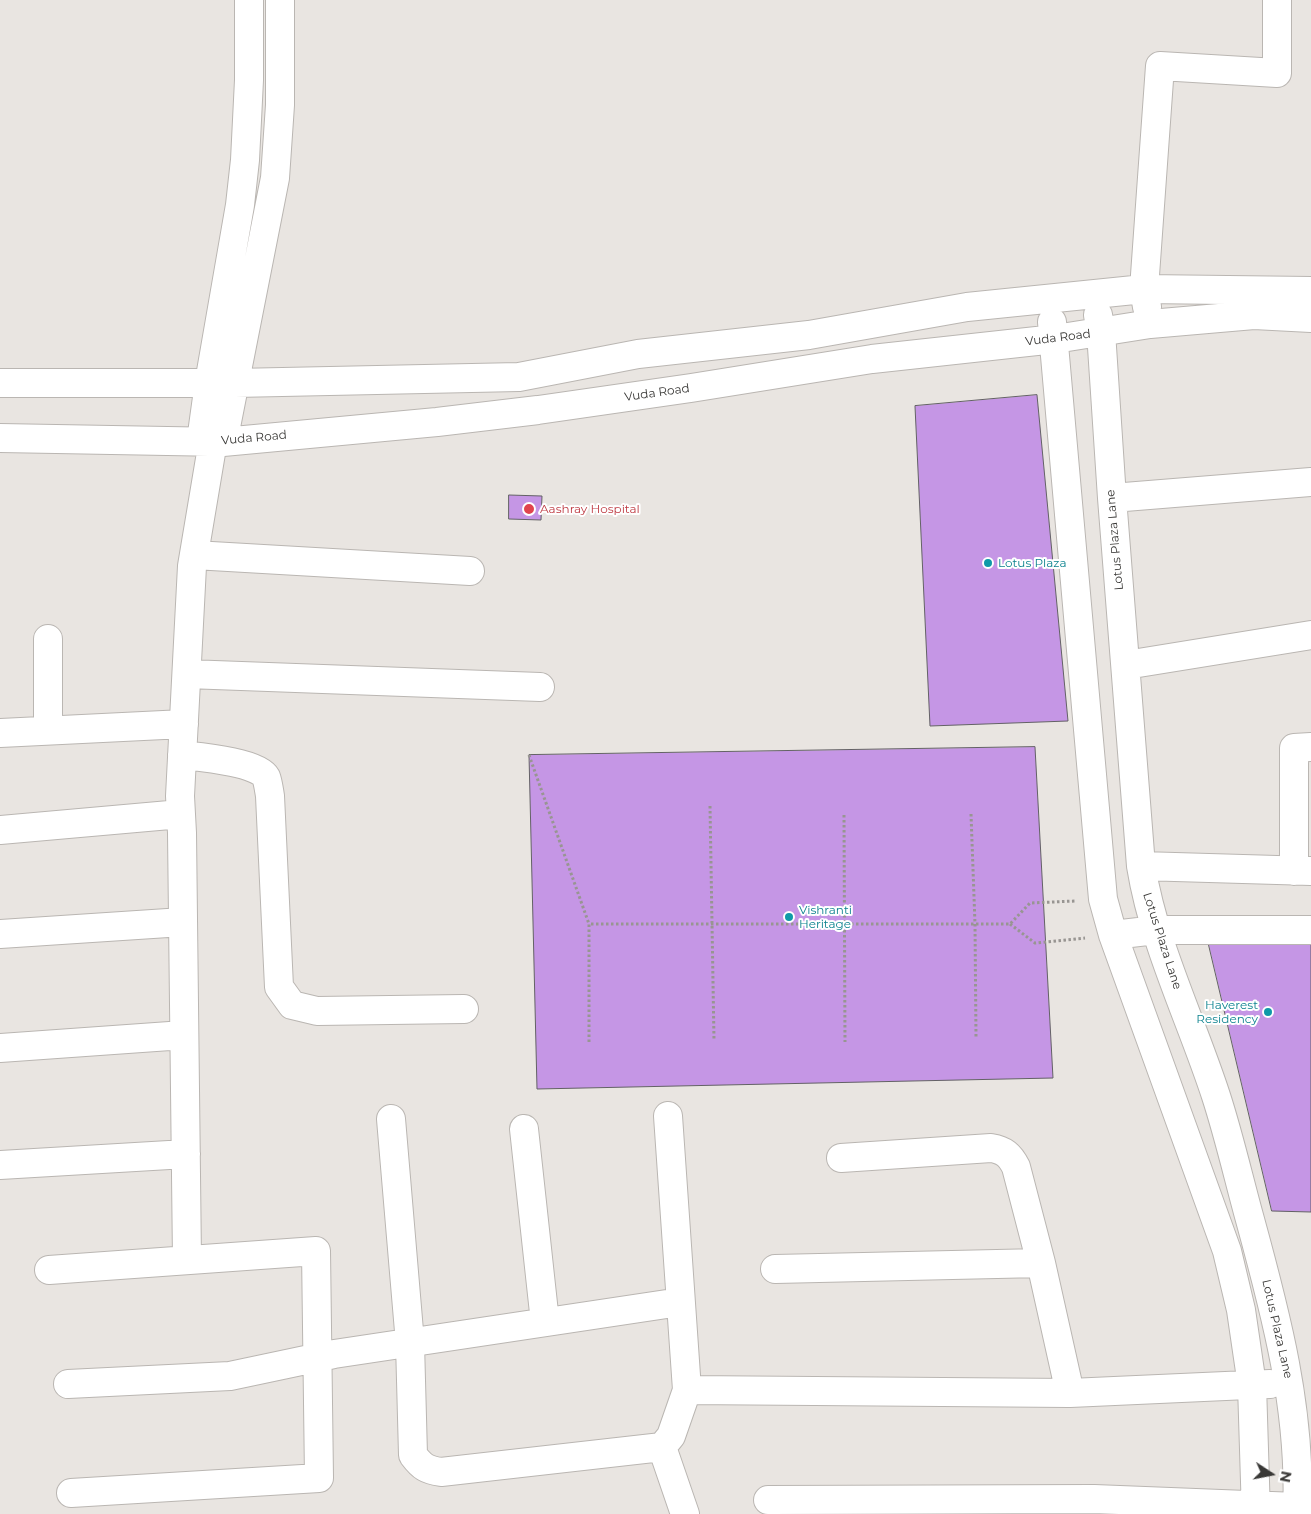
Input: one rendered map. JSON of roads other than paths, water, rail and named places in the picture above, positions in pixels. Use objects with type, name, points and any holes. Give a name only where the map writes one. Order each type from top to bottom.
[{"type":"street","points":[[227,356],[240,205],[246,160],[249,0]]},
{"type":"street","points":[[186,1260],[181,814],[182,755],[192,566],[227,356],[275,170],[280,105],[280,0]]},
{"type":"street","points":[[1150,324],[1144,289],[1160,66],[1277,73],[1277,0]]},
{"type":"street","points":[[0,383],[227,356],[519,377],[638,354],[809,335],[967,307],[1144,289],[1311,291]]},
{"type":"street","name":"Lotus Plaza Lane","points":[[1094,294],[1101,332],[1141,866],[1146,897],[1216,1097],[1274,1304],[1290,1383],[1304,1468],[1297,1511]]},
{"type":"street","points":[[1049,299],[1055,339],[1103,899],[1113,935],[1227,1251],[1241,1310],[1252,1385],[1256,1510]]},
{"type":"street","name":"Vuda Road","points":[[0,438],[212,441],[437,422],[538,410],[691,388],[872,359],[1055,339],[1150,324],[1254,315],[1311,318]]},
{"type":"street","points":[[1112,498],[1311,482]]},
{"type":"street","points":[[194,555],[470,571]]},
{"type":"street","points":[[1126,665],[1311,635]]},
{"type":"street","points":[[48,639],[48,730]]},
{"type":"street","points":[[187,674],[540,687]]},
{"type":"street","points":[[0,733],[184,724]]},
{"type":"street","points":[[1141,866],[1303,871],[1294,748],[1311,747]]},
{"type":"street","points":[[182,755],[212,758],[257,768],[266,776],[270,796],[278,987],[292,1005],[317,1011],[464,1009]]},
{"type":"street","points":[[0,830],[181,814]]},
{"type":"street","points":[[1103,899],[1146,897]]},
{"type":"street","points":[[0,934],[183,922]]},
{"type":"street","points":[[1113,935],[1156,930],[1311,930]]},
{"type":"street","points":[[0,1048],[184,1035]]},
{"type":"street","points":[[391,1119],[410,1342],[413,1455],[428,1470],[441,1472],[662,1447],[671,1436],[687,1390],[668,1116]]},
{"type":"street","points":[[524,1128],[545,1322]]},
{"type":"street","points":[[841,1158],[990,1148],[1001,1149],[1010,1156],[1016,1167],[1041,1263],[1070,1393]]},
{"type":"street","points":[[0,1165],[186,1154]]},
{"type":"street","points":[[49,1270],[316,1251],[319,1478],[71,1493]]},
{"type":"street","points":[[775,1269],[1041,1263]]},
{"type":"street","points":[[68,1384],[230,1376],[318,1357],[680,1302]]},
{"type":"street","points":[[687,1390],[1070,1393],[1290,1383]]},
{"type":"street","points":[[662,1447],[685,1514]]},
{"type":"street","points":[[768,1500],[1297,1511]]},
{"type":"place","name":"Aashray Hospital","points":[[529,509]]},
{"type":"place","name":"Lotus Plaza","points":[[988,563]]},
{"type":"place","name":"Vishranti Heritage","points":[[789,917]]},
{"type":"place","name":"Haverest Residency","points":[[1268,1012]]}]
